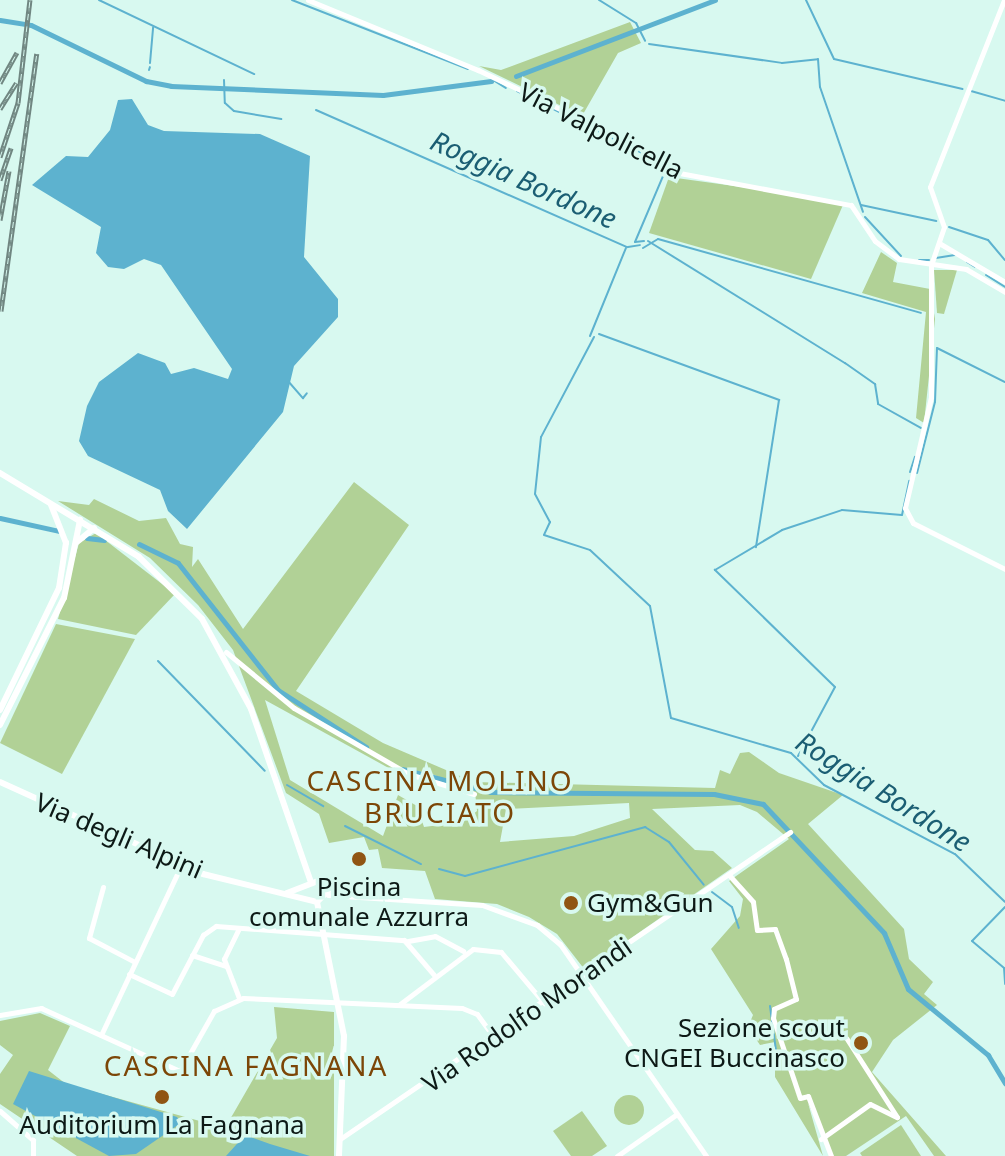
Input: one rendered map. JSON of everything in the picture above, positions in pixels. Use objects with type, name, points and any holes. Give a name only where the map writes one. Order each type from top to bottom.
[{"type":"main road","points":[[0,473],[94,528],[161,574],[226,652],[310,884],[309,898]]},
{"type":"main road","points":[[48,503],[65,536]]},
{"type":"main road","points":[[0,710],[57,595],[65,536],[77,518]]},
{"type":"main road","points":[[0,725],[64,598],[77,518]]},
{"type":"main road","points":[[75,545],[94,528]]},
{"type":"main road","name":"Via degli Alpini","points":[[0,783],[181,866],[317,902]]},
{"type":"main road","points":[[286,893],[322,882],[328,895],[317,902],[341,1002],[339,1156]]},
{"type":"street","name":"Via Valpolicella","points":[[308,0],[478,70],[654,154],[677,173],[849,205],[883,248],[931,265],[966,269],[1005,292]]},
{"type":"street","points":[[1004,0],[931,181],[944,227],[931,265],[936,319],[930,408],[905,513],[1005,569]]},
{"type":"street","points":[[939,243],[1005,282]]},
{"type":"street","points":[[226,652],[294,708],[396,767],[474,794]]},
{"type":"street","name":"Via Rodolfo Morandi","points":[[340,1139],[544,1003],[790,832]]},
{"type":"street","points":[[101,1035],[181,866]]},
{"type":"street","points":[[729,875],[753,902],[757,930],[775,929],[786,959],[796,999],[773,1010],[773,1018],[821,1139],[831,1156]]},
{"type":"street","points":[[103,887],[89,938],[135,962]]},
{"type":"street","points":[[328,895],[509,911],[552,936],[706,1156]]},
{"type":"street","points":[[129,974],[172,994],[192,955],[216,926],[408,941],[435,936],[463,951],[501,952],[544,1003]]},
{"type":"street","points":[[239,928],[226,966],[239,998]]},
{"type":"street","points":[[408,941],[434,975]]},
{"type":"street","points":[[399,1005],[463,951]]},
{"type":"street","points":[[192,955],[226,966]]},
{"type":"street","points":[[0,1015],[41,1008],[180,1071],[214,1011],[239,998],[468,1009],[494,1037]]},
{"type":"street","points":[[821,1139],[870,1104],[897,1117],[847,1039]]},
{"type":"street","points":[[0,1111],[33,1140],[33,1156]]},
{"type":"street","points":[[617,1156],[677,1114]]},
{"type":"green space","points":[[630,22],[641,43],[618,53],[582,116],[479,66],[501,70]]},
{"type":"green space","points":[[669,177],[843,205],[811,279],[649,233]]},
{"type":"green space","points":[[881,252],[897,263],[893,282],[930,289],[935,319],[924,423],[916,418],[926,312],[862,293]]},
{"type":"green space","points":[[934,270],[957,270],[944,314],[937,313]]},
{"type":"green space","points":[[354,482],[409,525],[296,691],[383,743],[474,782],[715,788],[720,770],[730,774],[740,753],[749,752],[779,773],[843,795],[808,824],[904,929],[909,959],[933,982],[924,994],[937,1005],[893,1040],[872,1072],[946,1156],[934,1156],[906,1116],[846,1156],[833,1156],[808,1103],[823,1156],[775,1077],[775,1042],[760,1045],[748,1027],[753,1015],[711,949],[740,916],[743,899],[729,881],[789,839],[757,812],[740,805],[652,809],[695,850],[713,851],[732,868],[585,970],[557,934],[529,917],[497,904],[435,899],[425,871],[382,868],[378,849],[369,850],[364,837],[329,843],[319,814],[286,793],[233,650],[198,605],[150,558],[58,501],[89,505],[94,499],[139,521],[166,518],[180,544],[193,547],[192,567],[198,559],[243,629]],"holes":[[[265,700],[405,777],[432,774],[475,792],[477,811],[463,822],[424,827],[417,806],[398,795],[383,836],[290,780]],[[629,803],[630,818],[574,836],[500,842],[506,809]]]},
{"type":"green space","points":[[96,533],[175,594],[136,635],[58,619],[79,543]]},
{"type":"green space","points":[[56,624],[135,639],[62,774],[0,743]]},
{"type":"green space","points":[[274,1007],[334,1012],[334,1156],[77,1156],[0,1104],[0,1074],[13,1055],[0,1045],[0,1021],[40,1013],[70,1026],[48,1070],[66,1084],[225,1128],[277,1038]]},
{"type":"green space","points":[[629,1095],[635,1096],[643,1104],[643,1116],[635,1124],[629,1125],[623,1124],[615,1116],[614,1110],[615,1104],[623,1096]]},
{"type":"green space","points":[[582,1111],[607,1146],[592,1156],[571,1156],[553,1131]]},
{"type":"green space","points":[[901,1125],[921,1156],[862,1156],[860,1153]]},
{"type":"water","points":[[132,99],[148,125],[164,131],[260,134],[310,156],[304,257],[338,299],[338,317],[294,366],[283,412],[187,529],[168,511],[160,490],[88,456],[79,441],[87,406],[99,382],[138,353],[165,363],[171,374],[194,368],[228,379],[232,369],[161,265],[144,259],[124,269],[108,267],[96,253],[101,227],[32,185],[66,156],[88,157],[110,130],[118,100]]},
{"type":"water","points":[[29,1071],[177,1117],[181,1123],[136,1154],[109,1156],[13,1104]]},
{"type":"water","points":[[245,1135],[270,1144],[310,1156],[226,1156]]},
{"type":"waterway","name":"Roggia Bordone","points":[[99,0],[254,74]]},
{"type":"waterway","points":[[292,0],[468,69]]},
{"type":"waterway","points":[[599,0],[636,23],[645,41]]},
{"type":"waterway","points":[[516,76],[715,0]]},
{"type":"waterway","points":[[806,0],[834,59],[963,89]]},
{"type":"waterway","points":[[0,20],[31,25],[146,81],[171,86],[383,95],[491,81]]},
{"type":"waterway","name":"Roggia Bordone","points":[[150,63],[153,27]]},
{"type":"waterway","points":[[649,44],[782,63],[818,59],[820,87],[863,212]]},
{"type":"waterway","name":"Roggia Bordone","points":[[224,80],[225,103],[234,111],[281,119]]},
{"type":"waterway","points":[[493,80],[506,88]]},
{"type":"waterway","points":[[517,91],[656,160]]},
{"type":"waterway","points":[[971,91],[1005,101]]},
{"type":"waterway","name":"Roggia Bordone","points":[[316,110],[627,247]]},
{"type":"waterway","points":[[644,241],[635,242],[666,169]]},
{"type":"waterway","points":[[861,205],[936,221]]},
{"type":"waterway","points":[[865,217],[901,256]]},
{"type":"waterway","points":[[949,227],[988,240],[1005,260]]},
{"type":"waterway","points":[[643,248],[658,239],[921,313]]},
{"type":"waterway","points":[[648,241],[845,363],[875,384],[878,404],[921,428]]},
{"type":"waterway","points":[[628,247],[640,245]]},
{"type":"waterway","name":"Roggia Bordone","points":[[590,336],[626,248]]},
{"type":"waterway","points":[[936,258],[955,255]]},
{"type":"waterway","points":[[919,260],[929,260]]},
{"type":"waterway","points":[[967,262],[975,267]]},
{"type":"waterway","points":[[986,275],[1005,287]]},
{"type":"waterway","points":[[599,334],[779,400],[756,547]]},
{"type":"waterway","name":"Roggia Bordone","points":[[594,337],[541,437],[535,494],[550,522],[544,535],[590,550],[650,606],[671,718],[791,753],[824,785],[955,854],[1005,902]]},
{"type":"waterway","points":[[917,473],[935,402],[937,348],[1005,382]]},
{"type":"waterway","points":[[288,381],[303,398],[307,393]]},
{"type":"waterway","points":[[910,472],[915,457]]},
{"type":"waterway","points":[[798,756],[835,687],[715,570],[782,530],[842,510],[902,515],[909,481]]},
{"type":"waterway","points":[[0,518],[59,531]]},
{"type":"waterway","points":[[87,538],[104,540]]},
{"type":"waterway","points":[[139,544],[178,563],[278,690],[366,747]]},
{"type":"waterway","points":[[158,661],[265,771]]},
{"type":"waterway","points":[[402,769],[491,792],[714,794],[763,804],[884,933],[908,989],[988,1055],[1005,1083]]},
{"type":"waterway","points":[[287,785],[323,806]]},
{"type":"waterway","points":[[345,826],[421,864]]},
{"type":"waterway","points":[[439,869],[465,876],[645,827],[669,842],[704,885]]},
{"type":"waterway","points":[[712,892],[732,907],[739,928]]},
{"type":"waterway","points":[[1005,907],[972,941],[1004,968],[1005,984]]},
{"type":"waterway","points":[[770,1006],[777,1058]]},
{"type":"railway","points":[[0,157],[18,103],[30,0]]},
{"type":"railway","points":[[0,83],[17,52]]},
{"type":"railway","points":[[1,311],[37,53]]},
{"type":"railway","points":[[0,109],[16,83]]},
{"type":"railway","points":[[0,180],[11,148]]},
{"type":"railway","points":[[0,220],[9,171]]},
{"type":"place","name":"Piscina comunale Azzurra","points":[[359,859]]},
{"type":"place","name":"Gym&Gun","points":[[571,903]]},
{"type":"place","name":"Sezione scout CNGEI Buccinasco","points":[[861,1043]]},
{"type":"place","name":"Auditorium La Fagnana","points":[[162,1097]]},
{"type":"district","name":"CASCINA MOLINO BRUCIATO","points":[[440,796]]},
{"type":"district","name":"CASCINA FAGNANA","points":[[246,1065]]}]
